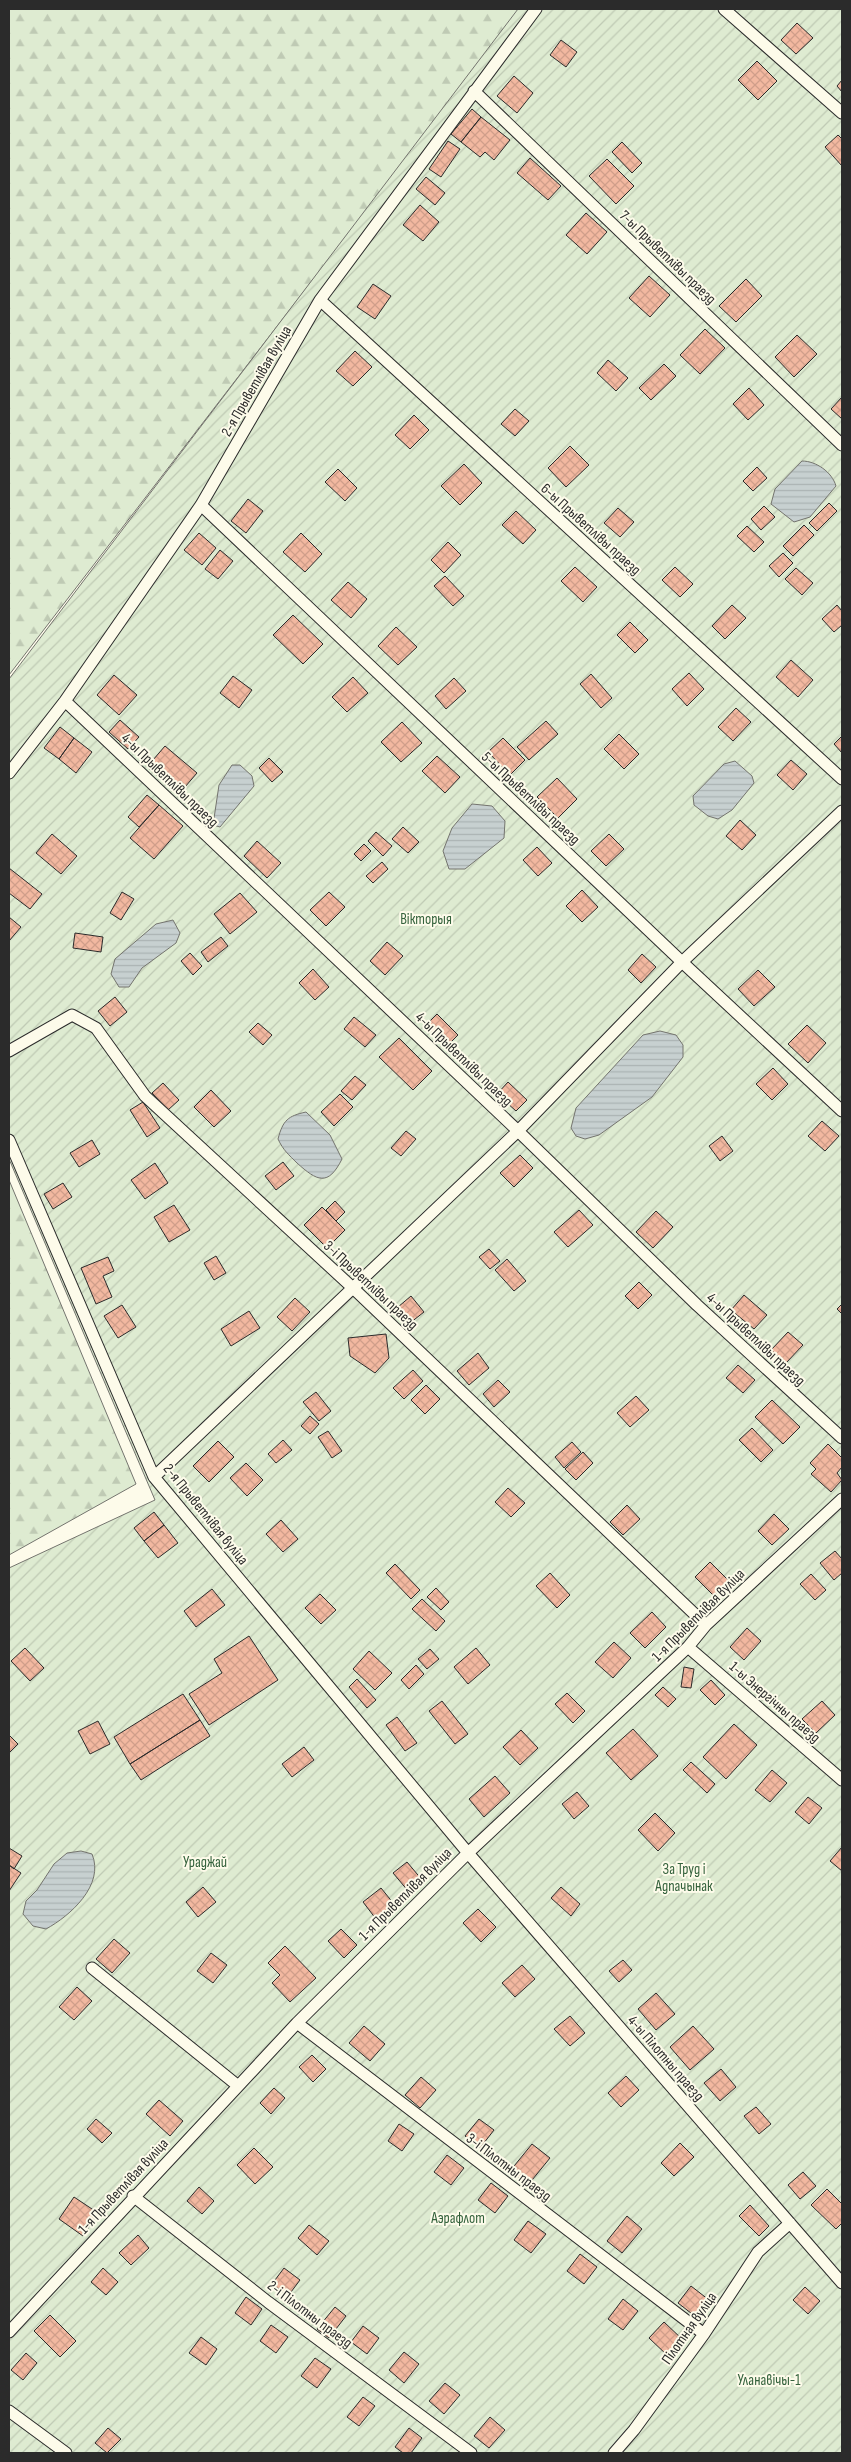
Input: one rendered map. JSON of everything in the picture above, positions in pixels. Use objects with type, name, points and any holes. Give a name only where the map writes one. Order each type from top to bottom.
[{"type":"lane","name":"2-я Прыветлівая вуліца","points":[[9,773],[65,701],[201,506],[320,300],[536,9]]},
{"type":"lane","points":[[724,9],[842,113]]},
{"type":"lane","name":"7-ы Прыветлівы праезд","points":[[474,91],[842,444]]},
{"type":"lane","name":"6-ы Прыветлівы праезд","points":[[320,300],[842,779]]},
{"type":"lane","name":"5-ы Прыветлівы праезд","points":[[201,506],[842,1111]]},
{"type":"lane","name":"4-ы Прыветлівы праезд","points":[[65,701],[518,1131],[697,1305],[842,1438]]},
{"type":"lane","points":[[154,1477],[354,1289],[518,1131],[682,962],[842,811]]},
{"type":"lane","name":"3-і Прыветлівы праезд","points":[[9,1051],[72,1015],[96,1028],[145,1096],[354,1289],[706,1625]]},
{"type":"lane","name":"2-я Прыветлівая вуліца","points":[[9,1140],[154,1477],[468,1853]]},
{"type":"lane","name":"1-я Прыветлівая вуліца","points":[[9,2332],[133,2196],[297,2023],[468,1853],[688,1647],[706,1625],[842,1499]]},
{"type":"lane","name":"1-ы Энергічны праезд","points":[[688,1647],[842,1780]]},
{"type":"lane","name":"4-ы Пілотны праезд","points":[[468,1853],[842,2283]]},
{"type":"lane","points":[[92,1968],[237,2085]]},
{"type":"lane","name":"3-і Пілотны праезд","points":[[297,2023],[704,2334]]},
{"type":"lane","name":"2-і Пілотны праезд","points":[[133,2196],[268,2302],[471,2453]]},
{"type":"lane","name":"Пілотная вуліца","points":[[614,2453],[634,2430],[704,2334],[758,2252],[790,2223]]},
{"type":"lane","points":[[9,2411],[66,2453]]},
{"type":"green space","points":[[9,9],[521,9],[9,675]]},
{"type":"green space","name":"Вікторыя","points":[[518,9],[842,9],[842,2453],[9,2453],[9,1568],[155,1500],[9,1159],[9,679]]},
{"type":"green space","points":[[9,1180],[136,1484],[9,1555]]},
{"type":"shaded area","points":[[802,461],[813,463],[823,468],[831,476],[836,486],[810,517],[794,522],[771,504],[775,489]]},
{"type":"shaded area","points":[[735,761],[752,776],[754,783],[732,810],[718,819],[708,816],[694,805],[693,796],[724,764]]},
{"type":"shaded area","points":[[232,765],[240,765],[252,776],[254,786],[220,827],[213,825],[219,785]]},
{"type":"shaded area","points":[[472,804],[492,806],[505,821],[504,838],[465,869],[449,869],[443,851],[452,828]]},
{"type":"shaded area","points":[[173,920],[180,933],[176,943],[142,968],[129,987],[119,987],[111,974],[115,959],[156,924]]},
{"type":"shaded area","points":[[660,1031],[676,1035],[683,1045],[683,1057],[652,1097],[599,1135],[585,1139],[576,1136],[571,1128],[576,1108],[643,1035]]},
{"type":"shaded area","points":[[306,1112],[330,1135],[342,1159],[332,1174],[327,1177],[316,1177],[310,1174],[286,1152],[278,1139],[282,1127],[287,1120],[295,1115]]},
{"type":"shaded area","points":[[81,1851],[92,1854],[95,1866],[94,1877],[83,1898],[75,1908],[46,1929],[33,1926],[23,1914],[26,1901],[37,1890],[54,1864],[67,1853]]},
{"type":"building","points":[[797,23],[813,38],[796,54],[781,40]]},
{"type":"building","points":[[561,40],[577,52],[566,67],[550,55]]},
{"type":"building","points":[[757,61],[777,81],[758,100],[738,80]]},
{"type":"building","points":[[514,76],[533,93],[517,113],[497,96]]},
{"type":"building","points":[[842,80],[842,92],[837,86]]},
{"type":"building","points":[[472,109],[481,117],[461,142],[451,134]]},
{"type":"building","points":[[481,117],[510,140],[494,160],[485,152],[480,157],[461,142]]},
{"type":"building","points":[[838,135],[842,139],[842,166],[825,147]]},
{"type":"building","points":[[448,141],[460,149],[441,177],[429,169]]},
{"type":"building","points":[[622,142],[642,163],[632,173],[612,152]]},
{"type":"building","points":[[530,158],[561,186],[548,200],[517,173]]},
{"type":"building","points":[[607,159],[634,186],[616,204],[589,176]]},
{"type":"building","points":[[426,177],[445,193],[435,205],[416,189]]},
{"type":"building","points":[[420,205],[439,222],[423,241],[403,225]]},
{"type":"building","points":[[586,213],[607,232],[587,254],[566,235]]},
{"type":"building","points":[[649,276],[670,295],[650,317],[629,298]]},
{"type":"building","points":[[746,279],[762,296],[736,322],[719,306]]},
{"type":"building","points":[[373,284],[391,296],[375,319],[357,307]]},
{"type":"building","points":[[705,329],[725,348],[700,374],[680,355]]},
{"type":"building","points":[[797,335],[817,354],[794,377],[775,357]]},
{"type":"building","points":[[355,351],[372,367],[353,386],[336,371]]},
{"type":"building","points":[[608,360],[628,378],[616,391],[597,373]]},
{"type":"building","points":[[664,364],[676,376],[651,400],[639,388]]},
{"type":"building","points":[[749,388],[764,405],[748,420],[733,404]]},
{"type":"building","points":[[842,397],[842,419],[831,409]]},
{"type":"building","points":[[515,409],[529,421],[515,436],[501,424]]},
{"type":"building","points":[[414,415],[429,430],[410,449],[395,435]]},
{"type":"building","points":[[570,446],[589,465],[566,487],[548,468]]},
{"type":"building","points":[[464,464],[482,483],[460,505],[441,486]]},
{"type":"building","points":[[757,467],[767,478],[753,491],[743,481]]},
{"type":"building","points":[[338,469],[357,488],[345,501],[325,482]]},
{"type":"building","points":[[248,499],[263,511],[246,533],[231,521]]},
{"type":"building","points":[[829,503],[837,511],[817,531],[809,523]]},
{"type":"building","points":[[764,506],[775,517],[761,530],[751,519]]},
{"type":"building","points":[[618,508],[634,522],[620,537],[604,523]]},
{"type":"building","points":[[516,511],[536,530],[523,544],[502,525]]},
{"type":"building","points":[[804,525],[814,535],[793,556],[783,546]]},
{"type":"building","points":[[747,526],[764,542],[754,552],[737,536]]},
{"type":"building","points":[[199,533],[216,548],[202,565],[184,550]]},
{"type":"building","points":[[301,533],[322,554],[305,572],[283,552]]},
{"type":"building","points":[[448,542],[461,555],[444,573],[431,560]]},
{"type":"building","points":[[220,550],[233,561],[218,579],[205,569]]},
{"type":"building","points":[[783,553],[793,563],[779,577],[769,566]]},
{"type":"building","points":[[575,567],[597,587],[583,602],[561,581]]},
{"type":"building","points":[[675,567],[693,584],[680,597],[662,580]]},
{"type":"building","points":[[796,568],[813,583],[802,595],[785,579]]},
{"type":"building","points":[[445,576],[464,596],[453,606],[434,586]]},
{"type":"building","points":[[348,582],[367,599],[351,618],[331,600]]},
{"type":"building","points":[[732,605],[746,618],[725,639],[712,626]]},
{"type":"building","points":[[837,605],[842,611],[842,625],[834,632],[822,619]]},
{"type":"building","points":[[293,615],[323,644],[303,664],[273,635]]},
{"type":"building","points":[[630,622],[648,640],[635,653],[617,635]]},
{"type":"building","points":[[396,627],[417,647],[398,665],[378,646]]},
{"type":"building","points":[[791,660],[813,680],[798,697],[776,677]]},
{"type":"building","points":[[689,673],[704,689],[687,706],[672,689]]},
{"type":"building","points":[[591,674],[612,698],[601,708],[580,684]]},
{"type":"building","points":[[114,675],[137,695],[119,715],[97,695]]},
{"type":"building","points":[[233,676],[252,690],[239,708],[220,693]]},
{"type":"building","points":[[353,677],[368,693],[347,712],[332,697]]},
{"type":"building","points":[[454,678],[466,691],[446,709],[435,696]]},
{"type":"building","points":[[736,708],[751,722],[733,741],[718,727]]},
{"type":"building","points":[[120,720],[139,737],[128,749],[109,732]]},
{"type":"building","points":[[546,721],[558,734],[529,760],[517,747]]},
{"type":"building","points":[[402,722],[422,743],[401,762],[381,742]]},
{"type":"building","points":[[60,727],[74,738],[59,759],[44,748]]},
{"type":"building","points":[[619,734],[639,754],[624,769],[604,749]]},
{"type":"building","points":[[842,736],[842,753],[834,744]]},
{"type":"building","points":[[74,738],[92,752],[76,773],[59,759]]},
{"type":"building","points":[[503,738],[525,760],[510,775],[488,752]]},
{"type":"building","points":[[165,746],[197,773],[179,794],[147,767]]},
{"type":"building","points":[[437,756],[460,777],[445,793],[422,771]]},
{"type":"building","points":[[269,758],[283,772],[272,782],[259,768]]},
{"type":"building","points":[[791,760],[807,774],[793,790],[777,775]]},
{"type":"building","points":[[557,778],[577,799],[558,818],[537,797]]},
{"type":"building","points":[[147,795],[159,805],[139,827],[128,817]]},
{"type":"building","points":[[159,805],[183,826],[154,859],[130,838]]},
{"type":"building","points":[[740,820],[756,835],[742,850],[726,836]]},
{"type":"building","points":[[403,827],[419,842],[408,853],[392,839]]},
{"type":"building","points":[[376,832],[392,846],[383,856],[368,841]]},
{"type":"building","points":[[52,834],[77,856],[61,874],[36,853]]},
{"type":"building","points":[[609,834],[624,849],[606,866],[591,851]]},
{"type":"building","points":[[257,841],[281,863],[267,878],[244,856]]},
{"type":"building","points":[[364,844],[371,851],[361,861],[354,854]]},
{"type":"building","points":[[537,847],[552,863],[538,876],[523,860]]},
{"type":"building","points":[[382,862],[388,869],[373,883],[366,876]]},
{"type":"building","points":[[9,868],[42,894],[30,909],[9,893]]},
{"type":"building","points":[[582,890],[598,907],[582,922],[566,906]]},
{"type":"building","points":[[122,892],[134,899],[121,920],[110,913]]},
{"type":"building","points":[[329,892],[345,907],[326,926],[310,910]]},
{"type":"building","points":[[240,893],[257,912],[230,934],[214,914]]},
{"type":"building","points":[[9,917],[21,927],[9,941]]},
{"type":"building","points":[[75,933],[103,937],[101,952],[73,948]]},
{"type":"building","points":[[221,937],[228,946],[208,962],[201,952]]},
{"type":"building","points":[[387,942],[403,956],[385,975],[370,961]]},
{"type":"building","points":[[190,953],[202,966],[193,975],[181,961]]},
{"type":"building","points":[[642,954],[656,967],[641,983],[628,970]]},
{"type":"building","points":[[313,969],[329,987],[315,1000],[299,983]]},
{"type":"building","points":[[758,970],[775,987],[754,1006],[738,989]]},
{"type":"building","points":[[115,997],[127,1012],[110,1026],[98,1011]]},
{"type":"building","points":[[437,1014],[458,1035],[446,1047],[425,1026]]},
{"type":"building","points":[[354,1017],[376,1035],[365,1047],[344,1029]]},
{"type":"building","points":[[258,1023],[272,1035],[263,1045],[249,1032]]},
{"type":"building","points":[[807,1025],[826,1043],[808,1063],[788,1044]]},
{"type":"building","points":[[399,1038],[432,1071],[413,1090],[379,1057]]},
{"type":"building","points":[[773,1068],[788,1084],[772,1100],[756,1084]]},
{"type":"building","points":[[355,1076],[366,1085],[352,1100],[341,1091]]},
{"type":"building","points":[[508,1082],[527,1100],[516,1111],[497,1094]]},
{"type":"building","points":[[163,1083],[179,1100],[168,1110],[152,1093]]},
{"type":"building","points":[[211,1090],[231,1111],[214,1127],[194,1107]]},
{"type":"building","points":[[340,1094],[353,1107],[334,1126],[321,1112]]},
{"type":"building","points":[[143,1102],[160,1128],[147,1137],[130,1110]]},
{"type":"building","points":[[822,1121],[839,1136],[825,1151],[808,1136]]},
{"type":"building","points":[[406,1131],[416,1139],[401,1156],[391,1148]]},
{"type":"building","points":[[722,1136],[733,1151],[720,1161],[709,1146]]},
{"type":"building","points":[[92,1140],[100,1154],[79,1167],[70,1153]]},
{"type":"building","points":[[520,1155],[533,1168],[514,1187],[500,1173]]},
{"type":"building","points":[[283,1162],[294,1176],[276,1190],[265,1176]]},
{"type":"building","points":[[155,1163],[168,1183],[145,1199],[131,1180]]},
{"type":"building","points":[[63,1183],[72,1197],[53,1209],[44,1194]]},
{"type":"building","points":[[335,1201],[345,1212],[336,1221],[326,1210]]},
{"type":"building","points":[[174,1205],[190,1230],[169,1242],[154,1217]]},
{"type":"building","points":[[322,1207],[345,1230],[327,1248],[304,1225]]},
{"type":"building","points":[[579,1210],[593,1225],[568,1247],[554,1232]]},
{"type":"building","points":[[656,1211],[673,1227],[653,1248],[636,1232]]},
{"type":"building","points":[[489,1249],[500,1261],[490,1269],[479,1257]]},
{"type":"building","points":[[216,1256],[226,1273],[214,1280],[204,1263]]},
{"type":"building","points":[[108,1257],[114,1271],[103,1276],[112,1297],[96,1304],[81,1268]]},
{"type":"building","points":[[507,1259],[526,1281],[514,1291],[495,1270]]},
{"type":"building","points":[[639,1282],[652,1295],[638,1309],[625,1296]]},
{"type":"building","points":[[744,1295],[767,1315],[754,1329],[731,1310]]},
{"type":"building","points":[[411,1296],[424,1312],[410,1323],[398,1307]]},
{"type":"building","points":[[295,1298],[310,1312],[292,1331],[277,1317]]},
{"type":"building","points":[[842,1304],[842,1314],[837,1309]]},
{"type":"building","points":[[122,1305],[136,1327],[118,1338],[104,1316]]},
{"type":"building","points":[[249,1311],[260,1328],[231,1346],[221,1329]]},
{"type":"building","points":[[788,1332],[803,1345],[786,1363],[771,1350]]},
{"type":"building","points":[[386,1334],[389,1358],[375,1373],[350,1356],[348,1338]]},
{"type":"building","points":[[478,1353],[489,1368],[469,1385],[457,1371]]},
{"type":"building","points":[[738,1365],[755,1380],[743,1393],[726,1378]]},
{"type":"building","points":[[413,1370],[423,1381],[404,1399],[393,1388]]},
{"type":"building","points":[[498,1380],[510,1392],[494,1407],[483,1394]]},
{"type":"building","points":[[426,1385],[440,1399],[425,1414],[411,1400]]},
{"type":"building","points":[[316,1392],[331,1411],[319,1421],[303,1402]]},
{"type":"building","points":[[636,1396],[649,1410],[630,1427],[617,1413]]},
{"type":"building","points":[[772,1400],[800,1427],[783,1444],[755,1417]]},
{"type":"building","points":[[310,1416],[319,1424],[310,1434],[301,1426]]},
{"type":"building","points":[[752,1428],[773,1450],[761,1462],[739,1440]]},
{"type":"building","points":[[328,1431],[342,1451],[332,1458],[318,1437]]},
{"type":"building","points":[[283,1440],[292,1450],[276,1463],[268,1454]]},
{"type":"building","points":[[218,1441],[234,1457],[209,1482],[193,1466]]},
{"type":"building","points":[[572,1442],[581,1452],[564,1468],[555,1457]]},
{"type":"building","points":[[828,1444],[842,1458],[842,1467],[837,1473],[842,1480],[831,1492],[811,1474],[816,1469],[810,1463]]},
{"type":"building","points":[[583,1452],[593,1463],[576,1480],[565,1469]]},
{"type":"building","points":[[246,1463],[263,1480],[247,1496],[230,1478]]},
{"type":"building","points":[[508,1488],[525,1503],[511,1517],[495,1502]]},
{"type":"building","points":[[627,1505],[640,1519],[623,1535],[610,1522]]},
{"type":"building","points":[[154,1512],[164,1525],[144,1541],[134,1528]]},
{"type":"building","points":[[774,1514],[789,1529],[772,1545],[758,1531]]},
{"type":"building","points":[[281,1520],[298,1539],[283,1552],[266,1534]]},
{"type":"building","points":[[164,1525],[178,1543],[158,1558],[144,1541]]},
{"type":"building","points":[[835,1551],[842,1559],[842,1573],[834,1580],[820,1563]]},
{"type":"building","points":[[710,1562],[729,1581],[714,1596],[695,1577]]},
{"type":"building","points":[[395,1564],[420,1590],[411,1599],[386,1573]]},
{"type":"building","points":[[550,1573],[570,1595],[557,1608],[536,1586]]},
{"type":"building","points":[[811,1574],[826,1590],[815,1600],[800,1584]]},
{"type":"building","points":[[436,1588],[449,1602],[441,1610],[427,1597]]},
{"type":"building","points":[[212,1589],[225,1605],[196,1627],[184,1611]]},
{"type":"building","points":[[320,1594],[336,1610],[321,1624],[305,1608]]},
{"type":"building","points":[[422,1599],[445,1621],[436,1631],[412,1609]]},
{"type":"building","points":[[652,1612],[666,1627],[645,1648],[630,1633]]},
{"type":"building","points":[[747,1628],[761,1641],[744,1660],[730,1647]]},
{"type":"building","points":[[249,1636],[278,1680],[209,1725],[189,1694],[222,1673],[214,1659]]},
{"type":"building","points":[[614,1642],[631,1658],[613,1678],[595,1662]]},
{"type":"building","points":[[25,1648],[44,1668],[30,1681],[11,1661]]},
{"type":"building","points":[[476,1648],[490,1665],[468,1684],[454,1667]]},
{"type":"building","points":[[430,1649],[439,1659],[427,1669],[418,1659]]},
{"type":"building","points":[[369,1651],[392,1673],[375,1690],[353,1669]]},
{"type":"building","points":[[416,1665],[424,1674],[409,1689],[401,1680]]},
{"type":"building","points":[[684,1667],[694,1669],[691,1688],[681,1687]]},
{"type":"building","points":[[357,1679],[376,1700],[367,1708],[349,1687]]},
{"type":"building","points":[[711,1680],[725,1695],[715,1705],[700,1690]]},
{"type":"building","points":[[663,1687],[676,1699],[668,1707],[655,1695]]},
{"type":"building","points":[[567,1693],[585,1711],[573,1723],[555,1704]]},
{"type":"building","points":[[183,1694],[200,1720],[130,1764],[114,1737]]},
{"type":"building","points":[[442,1701],[468,1734],[455,1744],[429,1711]]},
{"type":"building","points":[[822,1701],[835,1715],[816,1733],[802,1719]]},
{"type":"building","points":[[397,1717],[417,1743],[405,1751],[386,1725]]},
{"type":"building","points":[[200,1720],[210,1736],[141,1780],[130,1764]]},
{"type":"building","points":[[98,1721],[110,1744],[90,1754],[78,1731]]},
{"type":"building","points":[[734,1724],[757,1745],[726,1779],[703,1757]]},
{"type":"building","points":[[633,1729],[658,1756],[631,1780],[606,1753]]},
{"type":"building","points":[[521,1730],[538,1748],[520,1765],[503,1747]]},
{"type":"building","points":[[9,1735],[18,1744],[9,1753]]},
{"type":"building","points":[[304,1747],[314,1760],[292,1777],[282,1764]]},
{"type":"building","points":[[691,1762],[715,1784],[707,1793],[683,1770]]},
{"type":"building","points":[[772,1770],[787,1783],[770,1802],[755,1790]]},
{"type":"building","points":[[495,1776],[510,1793],[484,1817],[469,1799]]},
{"type":"building","points":[[577,1792],[589,1806],[574,1819],[562,1804]]},
{"type":"building","points":[[808,1797],[822,1808],[809,1824],[795,1812]]},
{"type":"building","points":[[655,1813],[675,1833],[658,1851],[638,1830]]},
{"type":"building","points":[[842,1847],[842,1871],[830,1861]]},
{"type":"building","points":[[9,1848],[22,1856],[14,1869],[9,1865]]},
{"type":"building","points":[[407,1862],[423,1881],[409,1892],[393,1873]]},
{"type":"building","points":[[9,1865],[21,1873],[9,1891]]},
{"type":"building","points":[[203,1887],[216,1902],[198,1917],[186,1902]]},
{"type":"building","points":[[561,1887],[580,1904],[571,1916],[551,1898]]},
{"type":"building","points":[[381,1888],[394,1904],[376,1919],[363,1902]]},
{"type":"building","points":[[478,1909],[496,1927],[481,1942],[463,1923]]},
{"type":"building","points":[[341,1929],[357,1945],[344,1958],[328,1941]]},
{"type":"building","points":[[114,1939],[130,1953],[112,1973],[96,1959]]},
{"type":"building","points":[[285,1946],[316,1978],[290,2002],[272,1983],[280,1975],[268,1963]]},
{"type":"building","points":[[211,1953],[227,1965],[213,1983],[197,1971]]},
{"type":"building","points":[[623,1960],[632,1970],[619,1982],[609,1971]]},
{"type":"building","points":[[522,1965],[535,1979],[515,1997],[502,1983]]},
{"type":"building","points":[[77,1987],[92,2001],[74,2020],[59,2007]]},
{"type":"building","points":[[656,1993],[675,2014],[656,2030],[638,2009]]},
{"type":"building","points":[[570,2016],[585,2033],[570,2046],[554,2029]]},
{"type":"building","points":[[364,2026],[385,2044],[370,2061],[349,2043]]},
{"type":"building","points":[[693,2026],[714,2049],[690,2070],[670,2047]]},
{"type":"building","points":[[312,2055],[326,2069],[313,2082],[299,2067]]},
{"type":"building","points":[[721,2069],[736,2087],[720,2101],[704,2083]]},
{"type":"building","points":[[626,2076],[639,2090],[621,2107],[608,2093]]},
{"type":"building","points":[[421,2077],[436,2090],[420,2108],[405,2095]]},
{"type":"building","points":[[274,2088],[285,2098],[271,2114],[260,2103]]},
{"type":"building","points":[[159,2100],[183,2121],[170,2136],[146,2114]]},
{"type":"building","points":[[756,2107],[771,2124],[759,2134],[744,2116]]},
{"type":"building","points":[[96,2119],[112,2133],[102,2143],[87,2129]]},
{"type":"building","points":[[479,2119],[494,2130],[480,2148],[465,2136]]},
{"type":"building","points":[[399,2124],[414,2134],[402,2151],[388,2141]]},
{"type":"building","points":[[680,2143],[694,2157],[674,2176],[661,2163]]},
{"type":"building","points":[[532,2144],[550,2158],[528,2185],[510,2171]]},
{"type":"building","points":[[254,2148],[273,2167],[255,2184],[237,2165]]},
{"type":"building","points":[[447,2155],[464,2168],[451,2185],[434,2172]]},
{"type":"building","points":[[803,2172],[816,2186],[800,2199],[788,2185]]},
{"type":"building","points":[[491,2183],[508,2196],[495,2213],[478,2200]]},
{"type":"building","points":[[199,2187],[214,2201],[202,2214],[187,2201]]},
{"type":"building","points":[[827,2189],[842,2204],[842,2223],[836,2229],[811,2205]]},
{"type":"building","points":[[74,2197],[98,2213],[83,2236],[59,2219]]},
{"type":"building","points":[[750,2205],[769,2226],[759,2236],[739,2216]]},
{"type":"building","points":[[627,2216],[642,2229],[622,2253],[607,2241]]},
{"type":"building","points":[[528,2221],[546,2234],[531,2253],[514,2240]]},
{"type":"building","points":[[309,2225],[329,2241],[317,2255],[298,2238]]},
{"type":"building","points":[[138,2235],[149,2248],[131,2265],[119,2253]]},
{"type":"building","points":[[580,2254],[597,2267],[584,2284],[567,2271]]},
{"type":"building","points":[[103,2268],[118,2282],[106,2295],[91,2282]]},
{"type":"building","points":[[284,2268],[300,2280],[288,2296],[272,2284]]},
{"type":"building","points":[[691,2286],[709,2300],[696,2317],[678,2303]]},
{"type":"building","points":[[805,2287],[820,2301],[808,2314],[793,2300]]},
{"type":"building","points":[[246,2297],[262,2309],[251,2325],[235,2313]]},
{"type":"building","points":[[623,2299],[638,2311],[623,2330],[608,2319]]},
{"type":"building","points":[[335,2307],[346,2316],[329,2338],[317,2329]]},
{"type":"building","points":[[50,2315],[76,2341],[60,2357],[34,2331]]},
{"type":"building","points":[[664,2322],[683,2340],[668,2356],[649,2338]]},
{"type":"building","points":[[271,2325],[288,2337],[276,2353],[260,2341]]},
{"type":"building","points":[[363,2326],[379,2338],[367,2354],[351,2342]]},
{"type":"building","points":[[201,2337],[217,2349],[206,2365],[189,2353]]},
{"type":"building","points":[[404,2352],[419,2364],[404,2383],[389,2370]]},
{"type":"building","points":[[26,2353],[37,2363],[23,2380],[11,2370]]},
{"type":"building","points":[[315,2358],[331,2369],[317,2388],[301,2376]]},
{"type":"building","points":[[445,2383],[460,2395],[444,2414],[429,2401]]},
{"type":"building","points":[[363,2397],[375,2406],[359,2426],[347,2417]]},
{"type":"building","points":[[490,2417],[505,2430],[489,2448],[474,2436]]},
{"type":"building","points":[[108,2428],[121,2439],[107,2453],[95,2443]]},
{"type":"building","points":[[409,2428],[422,2438],[411,2453],[403,2453],[395,2447]]},
{"type":"park label","name":"Ураджай","points":[[205,1862]]},
{"type":"park label","name":"За Труд і Адпачынак","points":[[684,1878]]},
{"type":"park label","name":"Аэрафлот","points":[[458,2218]]},
{"type":"park label","name":"Уланавічы-1","points":[[769,2380]]}]
